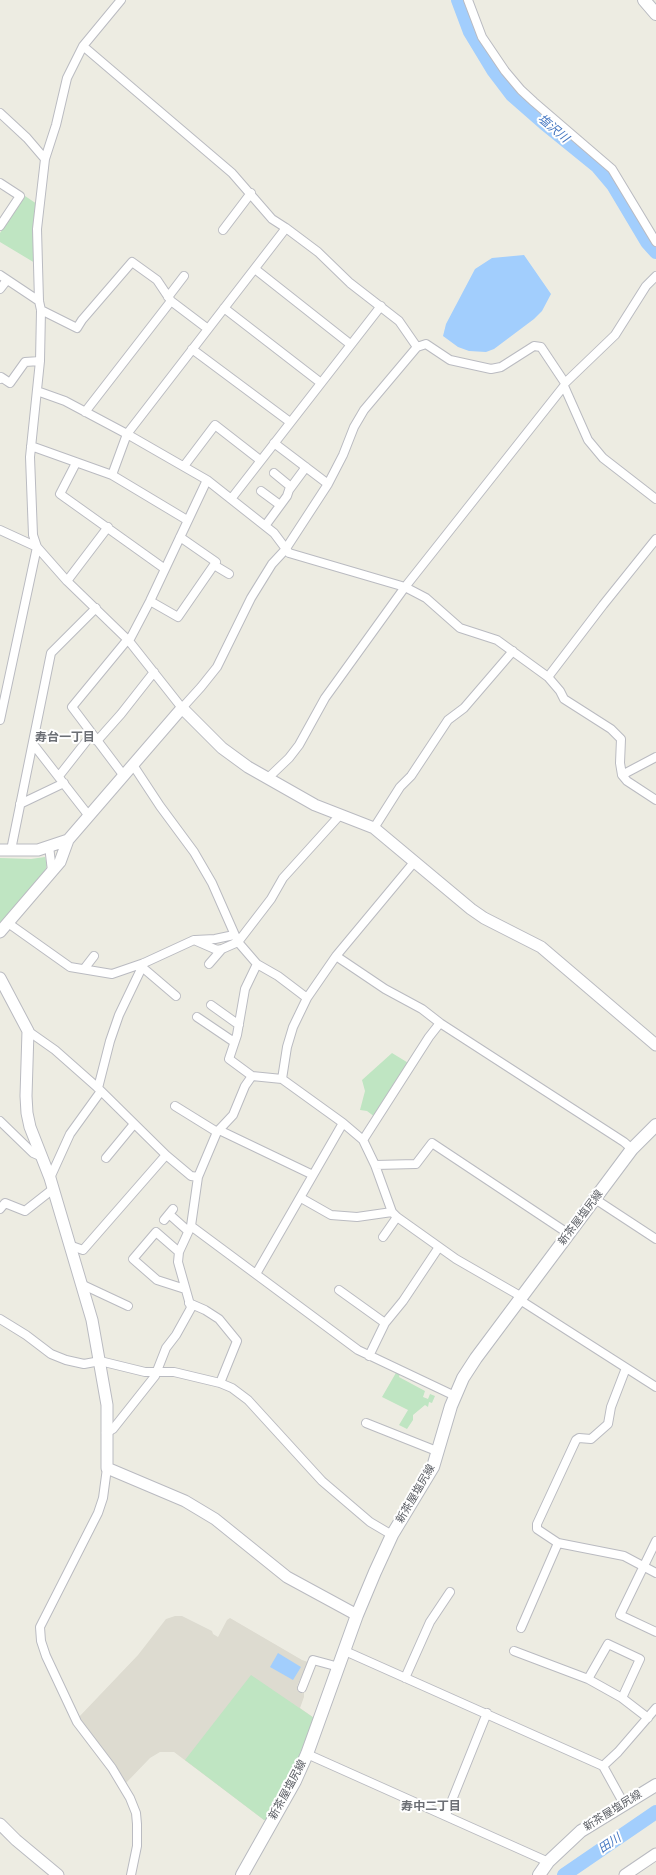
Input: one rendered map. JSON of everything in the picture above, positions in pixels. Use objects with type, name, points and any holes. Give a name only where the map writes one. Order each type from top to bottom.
[{"type":"main road","points":[[644,0],[656,14]]},
{"type":"main road","name":"新茶屋塩尻線","points":[[243,1875],[295,1781],[308,1754],[357,1615],[392,1535],[426,1480],[439,1452],[455,1396],[468,1370],[632,1150],[656,1125]]},
{"type":"main road","name":"新茶屋塩尻線","points":[[539,1875],[548,1862],[581,1831],[656,1785]]},
{"type":"street","points":[[121,0],[83,46],[67,78],[56,125],[45,159],[37,229],[39,301],[41,310],[40,361],[30,457],[33,535],[37,547],[67,581],[129,640],[182,708],[222,748],[248,767],[315,805],[374,828],[456,897],[484,918],[540,947],[656,1045]]},
{"type":"street","points":[[468,0],[482,37],[505,71],[521,90],[534,102],[612,169],[656,242]]},
{"type":"street","points":[[83,46],[232,173],[251,193],[272,219],[318,252],[350,282],[399,321],[417,347]]},
{"type":"street","points":[[1,114],[27,138],[45,159]]},
{"type":"street","points":[[0,183],[20,196],[0,226]]},
{"type":"street","points":[[223,230],[251,193]]},
{"type":"street","points":[[112,475],[127,434],[286,228]]},
{"type":"street","points":[[41,310],[78,328],[82,320],[132,262],[157,280],[169,299],[208,329]]},
{"type":"street","points":[[254,268],[350,344]]},
{"type":"street","points":[[0,275],[39,301]]},
{"type":"street","points":[[86,412],[169,299],[184,276]]},
{"type":"street","points":[[0,932],[60,862],[68,840],[217,667],[251,598],[272,564],[285,550],[328,484],[342,456],[354,426],[364,410],[417,347],[426,344],[450,360],[491,369],[501,367],[534,346],[541,347],[565,383],[615,335],[646,286],[656,276]]},
{"type":"street","points":[[0,289],[7,280]]},
{"type":"street","points":[[231,499],[320,382],[381,306]]},
{"type":"street","points":[[224,308],[320,382]]},
{"type":"street","points":[[192,349],[290,422]]},
{"type":"street","points":[[0,379],[1,377],[10,384],[25,362],[40,361]]},
{"type":"street","points":[[268,778],[299,745],[325,698],[405,587],[564,386],[588,440],[603,458],[656,499]]},
{"type":"street","points":[[37,391],[65,401],[127,434],[207,480],[274,533],[285,550],[289,553],[405,587],[426,598],[460,628],[497,640],[548,677],[560,691],[564,699],[612,729],[621,738],[620,763],[622,775],[627,781],[656,800]]},
{"type":"street","points":[[184,466],[215,425],[260,460]]},
{"type":"street","points":[[274,443],[328,484]]},
{"type":"street","points":[[31,446],[112,475],[187,520]]},
{"type":"street","points":[[76,463],[60,494],[108,527],[165,570]]},
{"type":"street","points":[[264,526],[287,496],[291,487],[306,467]]},
{"type":"street","points":[[274,473],[291,487]]},
{"type":"street","points":[[124,776],[72,707],[129,640],[150,601],[207,480]]},
{"type":"street","points":[[261,491],[280,505]]},
{"type":"street","points":[[67,581],[108,527]]},
{"type":"street","points":[[0,530],[37,547]]},
{"type":"street","points":[[150,601],[178,617],[216,562],[180,537]]},
{"type":"street","points":[[548,677],[656,539]]},
{"type":"street","points":[[0,720],[2,694],[37,547]]},
{"type":"street","points":[[214,565],[229,574]]},
{"type":"street","points":[[68,840],[38,850],[5,850],[20,804],[51,653],[96,608]]},
{"type":"street","points":[[374,828],[400,787],[411,776],[444,725],[448,720],[464,708],[513,651]]},
{"type":"street","points":[[20,804],[61,780],[95,738],[121,714],[154,672]]},
{"type":"street","points":[[33,744],[89,816]]},
{"type":"street","points":[[622,775],[656,757]]},
{"type":"street","points":[[133,765],[160,806],[194,852],[212,883],[236,938],[257,964],[278,976],[307,998]]},
{"type":"street","points":[[209,964],[222,949],[236,938],[271,899],[283,878],[340,815]]},
{"type":"street","points":[[49,846],[52,871]]},
{"type":"street","points":[[282,1079],[287,1047],[307,998],[336,956],[415,861]]},
{"type":"street","points":[[8,923],[70,967],[112,974],[143,965],[194,940],[236,938]]},
{"type":"street","points":[[194,940],[217,950],[222,949]]},
{"type":"street","points":[[84,969],[94,956]]},
{"type":"street","points":[[336,956],[385,989],[422,1009],[440,1023],[624,1142],[632,1150]]},
{"type":"street","points":[[257,964],[245,989],[239,1025],[228,1058],[252,1076],[282,1079],[343,1123],[363,1140],[375,1165],[394,1214],[456,1259],[521,1298],[656,1387]]},
{"type":"street","points":[[143,965],[176,996]]},
{"type":"street","points":[[2,1203],[25,1211],[51,1183],[70,1134],[99,1090],[110,1041],[119,1016],[143,965]]},
{"type":"street","points":[[0,978],[28,1031],[55,1050],[166,1155],[191,1176],[198,1177]]},
{"type":"street","points":[[211,1005],[239,1025]]},
{"type":"street","points":[[197,1017],[234,1042]]},
{"type":"street","points":[[363,1140],[429,1037],[440,1023]]},
{"type":"street","points":[[28,1031],[27,1113],[30,1127],[51,1183],[92,1320],[107,1405],[107,1468],[103,1498],[98,1514],[40,1627],[41,1641],[46,1656],[78,1722],[112,1768],[130,1798],[136,1813],[138,1824],[137,1846],[131,1875]]},
{"type":"street","points":[[106,1434],[114,1429],[158,1371],[166,1348],[176,1335],[191,1308],[178,1262],[179,1252],[190,1229],[198,1177],[218,1131],[233,1115],[245,1086],[252,1076]]},
{"type":"street","points":[[178,1111],[313,1175]]},
{"type":"street","points":[[0,1120],[32,1153],[40,1156]]},
{"type":"street","points":[[256,1274],[343,1123]]},
{"type":"street","points":[[106,1158],[134,1124]]},
{"type":"street","points":[[375,1165],[416,1164],[432,1143],[569,1234]]},
{"type":"street","points":[[69,1245],[83,1250],[166,1155]]},
{"type":"street","points":[[301,1198],[331,1215],[357,1216],[394,1214]]},
{"type":"street","points":[[595,1199],[656,1239]]},
{"type":"street","points":[[169,1214],[256,1274],[358,1350],[455,1396]]},
{"type":"street","points":[[383,1237],[394,1214]]},
{"type":"street","points":[[179,1252],[156,1232],[133,1259],[156,1280],[185,1289]]},
{"type":"street","points":[[369,1356],[384,1323],[403,1301],[439,1247]]},
{"type":"street","points":[[81,1284],[123,1306]]},
{"type":"street","points":[[339,1290],[384,1323]]},
{"type":"street","points":[[189,1303],[205,1310],[219,1319],[237,1341],[220,1383]]},
{"type":"street","points":[[0,1319],[26,1335],[51,1354],[66,1360],[84,1364],[100,1361],[145,1372],[174,1372],[220,1383],[232,1388],[248,1400],[322,1481],[370,1522],[392,1535]]},
{"type":"street","points":[[626,1368],[611,1407],[608,1424],[591,1439],[579,1438],[576,1440],[537,1524],[537,1529],[558,1543],[624,1556],[656,1573]]},
{"type":"street","points":[[366,1424],[439,1452]]},
{"type":"street","points":[[107,1468],[185,1500],[216,1519],[287,1577],[357,1615]]},
{"type":"street","points":[[656,1541],[620,1615],[656,1632]]},
{"type":"street","points":[[521,1628],[558,1543]]},
{"type":"street","points":[[405,1678],[430,1622],[450,1592]]},
{"type":"street","points":[[588,1679],[608,1644],[640,1659],[622,1698]]},
{"type":"street","points":[[345,1651],[488,1713],[603,1766],[624,1804]]},
{"type":"street","points":[[514,1651],[588,1679],[622,1698],[648,1718]]},
{"type":"street","points":[[302,1688],[313,1660],[339,1667]]},
{"type":"street","points":[[603,1766],[618,1752],[656,1708]]},
{"type":"street","points":[[446,1814],[488,1713]]},
{"type":"street","points":[[308,1754],[446,1814],[544,1860]]},
{"type":"street","points":[[0,1824],[16,1840],[58,1875]]},
{"type":"street","points":[[625,1875],[656,1854]]},
{"type":"shaded area","points":[[175,1616],[182,1616],[212,1631],[213,1634],[218,1637],[227,1620],[230,1618],[302,1660],[308,1662],[297,1686],[304,1690],[304,1697],[300,1708],[317,1720],[264,1820],[174,1752],[160,1752],[150,1758],[126,1783],[78,1718],[138,1655],[166,1619]]},
{"type":"green space","points":[[25,196],[37,204],[35,263],[0,242],[0,233]]},
{"type":"green space","points":[[45,857],[47,865],[44,874],[0,925],[0,858],[31,859]]},
{"type":"green space","points":[[392,1053],[410,1064],[375,1117],[367,1111],[360,1110],[365,1091],[362,1080]]},
{"type":"green space","points":[[397,1371],[400,1373],[399,1377],[425,1391],[423,1397],[428,1399],[430,1394],[435,1396],[432,1403],[429,1402],[428,1407],[425,1405],[413,1415],[413,1420],[407,1429],[399,1425],[408,1410],[382,1397]]},
{"type":"green space","points":[[251,1675],[317,1720],[296,1771],[269,1819],[264,1820],[185,1760]]},
{"type":"water","points":[[524,255],[551,294],[542,311],[534,319],[494,349],[486,352],[469,351],[458,347],[443,336],[446,324],[475,269],[492,258]]},
{"type":"water","points":[[278,1653],[301,1667],[293,1680],[270,1667]]},
{"type":"waterway","name":"塩沢川","points":[[458,0],[470,32],[493,70],[512,95],[597,166],[613,185],[647,242],[656,252]]},
{"type":"waterway","name":"田川","points":[[564,1875],[656,1812]]},
{"type":"district","name":"寿台一丁目","points":[[65,738]]},
{"type":"district","name":"寿中二丁目","points":[[431,1807]]}]
